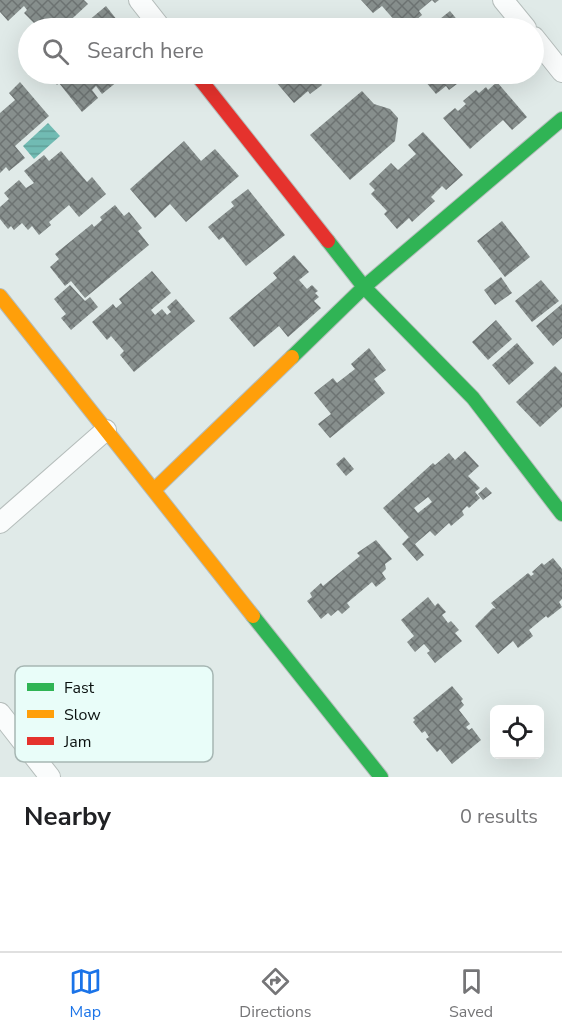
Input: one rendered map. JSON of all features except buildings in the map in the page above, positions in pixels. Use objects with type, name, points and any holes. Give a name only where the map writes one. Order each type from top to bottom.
[{"type":"street","points":[[139,0],[153,18]]},
{"type":"street","points":[[503,0],[518,18]]},
{"type":"street","points":[[544,50],[562,72]]},
{"type":"street","points":[[204,84],[364,288],[473,398],[562,514]]},
{"type":"street","points":[[154,490],[364,288],[562,119]]},
{"type":"street","points":[[0,296],[381,777]]},
{"type":"street","points":[[0,523],[106,430]]},
{"type":"street","points":[[0,712],[15,732]]},
{"type":"street","points":[[38,762],[50,777]]},
{"type":"water","points":[[48,123],[60,136],[34,159],[23,146]]},
{"type":"traffic: fast","points":[[292,357],[364,287],[562,119]]},
{"type":"traffic: fast","points":[[328,241],[364,287],[473,398],[562,514]]},
{"type":"traffic: fast","points":[[253,616],[381,777]]},
{"type":"traffic: slow","points":[[0,296],[253,616]]},
{"type":"traffic: slow","points":[[154,490],[292,357]]},
{"type":"traffic: jam","points":[[204,84],[328,241]]}]
